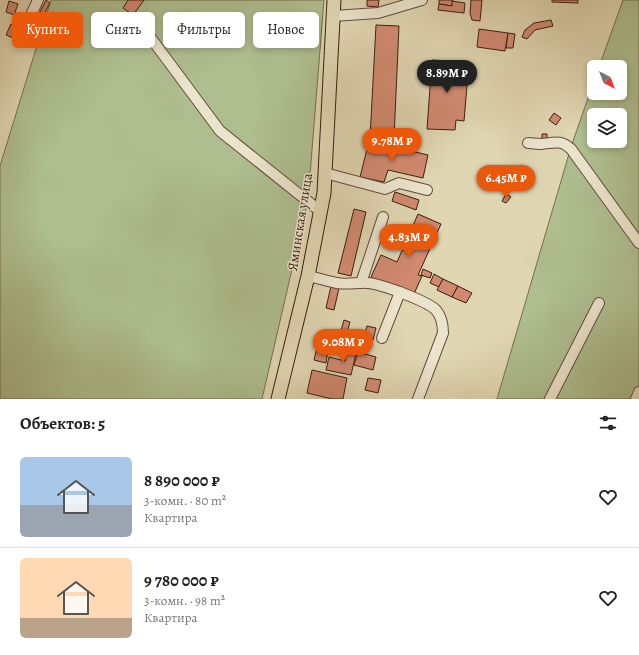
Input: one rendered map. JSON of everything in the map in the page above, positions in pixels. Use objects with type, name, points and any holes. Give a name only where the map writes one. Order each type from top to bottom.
[{"type":"main road","name":"Яминская улица","points":[[278,399],[308,276],[324,193],[334,0]]},
{"type":"street","points":[[32,12],[38,0]]},
{"type":"street","points":[[333,16],[370,14],[392,5],[422,0]]},
{"type":"street","points":[[155,44],[220,131],[320,211]]},
{"type":"street","points":[[528,143],[542,144],[555,142],[563,144],[571,149],[639,243]]},
{"type":"street","points":[[325,173],[385,189],[399,183],[427,190]]},
{"type":"street","points":[[361,283],[383,217]]},
{"type":"street","points":[[308,276],[338,283],[374,284],[400,292],[431,306],[436,310],[443,325],[443,332],[418,399]]},
{"type":"street","points":[[382,338],[400,292]]},
{"type":"street","points":[[550,399],[599,303]]},
{"type":"street","points":[[636,399],[639,392]]},
{"type":"green space","points":[[51,0],[324,0],[308,200],[262,399],[0,399],[0,166],[36,48],[83,48],[83,12],[47,12]]},
{"type":"green space","points":[[623,0],[639,0],[639,399],[497,399],[571,147],[587,100],[627,100],[627,60],[602,60]]},
{"type":"building","points":[[46,0],[50,3],[45,12],[40,12]]},
{"type":"building","points":[[128,0],[144,0],[135,12],[129,12],[123,8]]},
{"type":"building","points":[[367,0],[379,0],[378,7],[367,6]]},
{"type":"building","points":[[439,0],[453,0],[452,6],[439,4]]},
{"type":"building","points":[[471,0],[482,0],[480,21],[472,20],[470,13]]},
{"type":"building","points":[[552,0],[578,0],[578,3],[552,2]]},
{"type":"building","points":[[9,1],[18,4],[15,12],[12,12],[12,14],[6,12]]},
{"type":"building","points":[[452,1],[465,3],[464,13],[438,10],[439,4],[452,6]]},
{"type":"building","points":[[551,20],[553,26],[535,30],[527,39],[522,37],[525,30],[534,23]]},
{"type":"building","points":[[11,24],[12,24],[12,38],[6,35]]},
{"type":"building","points":[[376,25],[399,26],[394,139],[370,138]]},
{"type":"building","points":[[479,29],[508,33],[505,51],[477,47]]},
{"type":"building","points":[[508,33],[515,34],[513,48],[506,48]]},
{"type":"building","points":[[432,60],[469,62],[464,121],[456,120],[455,130],[427,129]]},
{"type":"building","points":[[554,113],[561,118],[556,125],[549,120]]},
{"type":"building","points":[[542,134],[547,134],[547,139],[542,140]]},
{"type":"building","points":[[369,141],[428,155],[423,178],[388,170],[384,182],[360,177]]},
{"type":"building","points":[[395,192],[419,200],[416,210],[392,201]]},
{"type":"building","points":[[506,194],[511,197],[506,203],[502,201]]},
{"type":"building","points":[[354,209],[366,212],[351,276],[338,273]]},
{"type":"building","points":[[418,214],[441,224],[418,275],[422,276],[413,296],[371,277],[381,255],[397,262]]},
{"type":"building","points":[[423,269],[432,273],[430,278],[421,275]]},
{"type":"building","points":[[434,274],[443,279],[439,287],[430,283]]},
{"type":"building","points":[[443,279],[458,286],[452,297],[437,290]]},
{"type":"building","points":[[331,286],[339,288],[334,310],[326,308]]},
{"type":"building","points":[[458,286],[472,293],[466,303],[452,297]]},
{"type":"building","points":[[344,320],[350,322],[345,340],[339,338]]},
{"type":"building","points":[[367,326],[376,328],[373,340],[367,338],[367,340],[363,339]]},
{"type":"building","points":[[347,347],[357,349],[351,375],[326,370],[329,357],[345,361]]},
{"type":"building","points":[[317,348],[328,350],[326,363],[314,360]]},
{"type":"building","points":[[358,352],[376,357],[373,370],[354,365]]},
{"type":"building","points":[[312,370],[347,378],[343,399],[332,399],[307,393]]},
{"type":"building","points":[[368,378],[381,380],[378,393],[365,390]]}]
